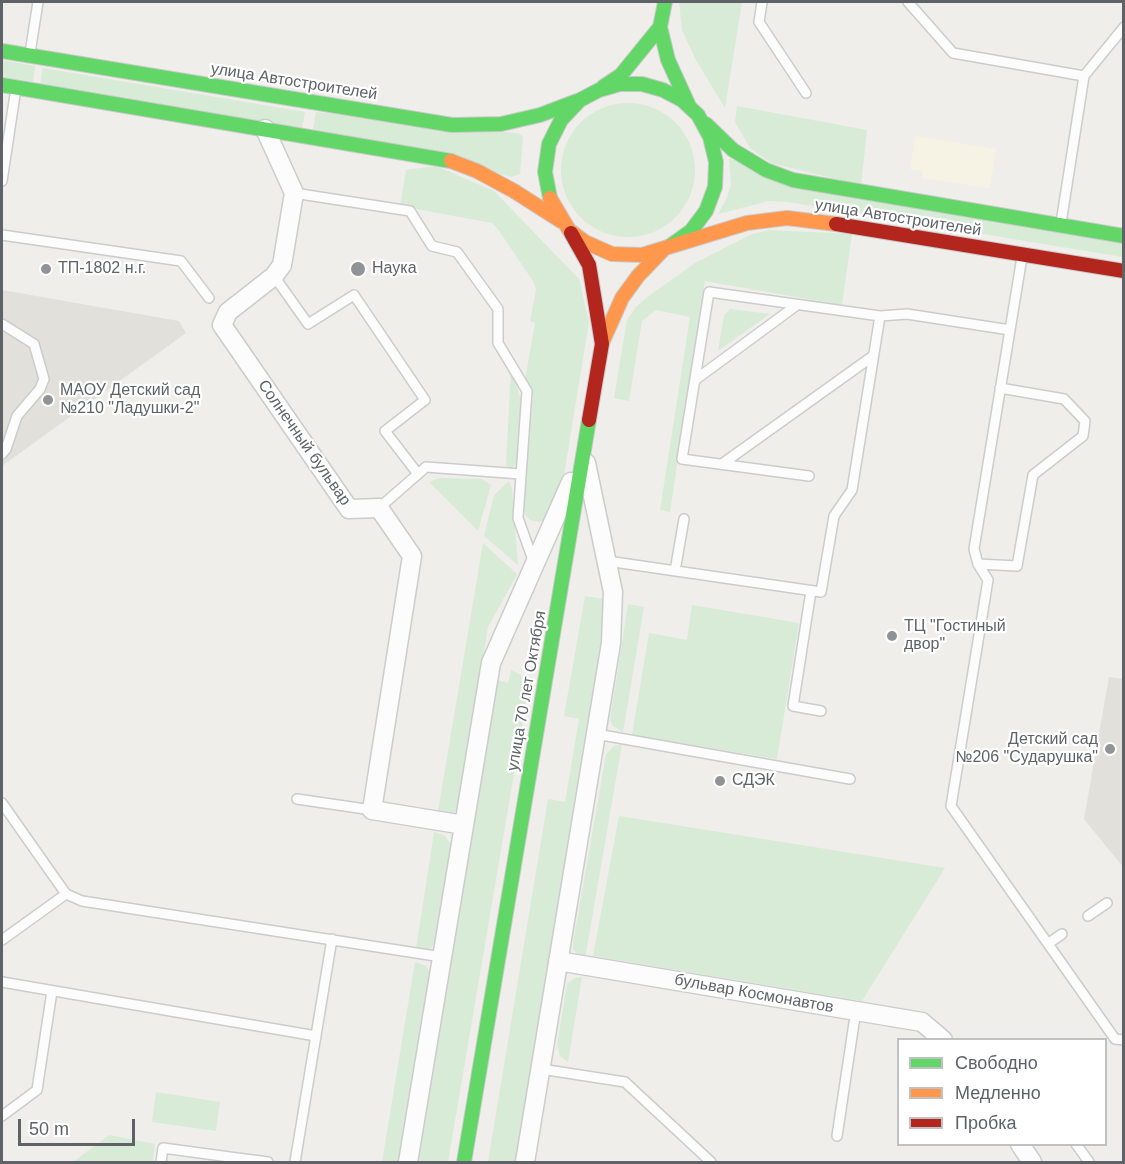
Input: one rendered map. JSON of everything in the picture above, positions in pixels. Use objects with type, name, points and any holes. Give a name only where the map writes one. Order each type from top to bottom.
[{"type":"main road","points":[[602,344],[622,298],[638,276],[667,248],[691,231],[706,211],[715,187],[716,162],[710,137],[668,60],[660,27],[664,2]]},
{"type":"main road","points":[[566,226],[550,199],[545,172],[549,144],[561,120],[580,100],[621,75],[660,27]]},
{"type":"main road","name":"улица Автостроителей","points":[[2,51],[452,125],[501,124],[540,115],[580,100]]},
{"type":"main road","points":[[599,90],[620,84],[642,84],[663,90],[682,100],[694,111]]},
{"type":"main road","points":[[2,85],[446,159],[477,171],[514,190],[585,242],[612,254],[642,255],[667,248]]},
{"type":"main road","name":"улица Автостроителей","points":[[694,111],[733,150],[766,170],[793,180],[1124,236]]},
{"type":"main road","name":"улица Автостроителей","points":[[667,248],[747,223],[787,218],[1124,271]]},
{"type":"main road","name":"улица 70 лет Октября","points":[[464,1162],[602,344],[595,294],[588,265],[566,226]]},
{"type":"street","points":[[265,129],[294,193],[282,265],[274,276]]},
{"type":"street","name":"Солнечный бульвар","points":[[274,276],[228,312],[222,325],[349,509],[378,508]]},
{"type":"street","points":[[525,1162],[611,643],[613,592],[584,453]]},
{"type":"street","points":[[408,1162],[491,663],[584,453]]},
{"type":"street","points":[[378,508],[412,556],[372,810],[464,825]]},
{"type":"street","name":"бульвар Космонавтов","points":[[558,961],[922,1022],[941,1038]]},
{"type":"street","points":[[1022,1146],[1032,1162]]},
{"type":"lane","points":[[30,56],[38,2]]},
{"type":"lane","points":[[762,2],[759,22],[806,93]]},
{"type":"lane","points":[[908,2],[953,53],[1084,76]]},
{"type":"lane","points":[[1061,226],[1084,76],[1124,27]]},
{"type":"lane","points":[[2,180],[5,131],[16,88]]},
{"type":"lane","points":[[294,193],[410,211],[432,246],[457,252],[498,309],[498,343],[528,391],[518,518],[535,565]]},
{"type":"lane","points":[[2,235],[181,261],[209,298]]},
{"type":"lane","points":[[1022,254],[974,549],[978,564],[988,580],[951,806],[1115,1040],[1124,1040]]},
{"type":"lane","points":[[274,276],[308,324],[354,296],[425,400],[384,431],[418,474]]},
{"type":"lane","points":[[809,476],[682,459],[709,292],[880,316],[908,314],[1010,330]]},
{"type":"lane","points":[[694,380],[797,305]]},
{"type":"lane","points":[[607,561],[821,592],[834,516],[852,490],[880,316]]},
{"type":"lane","points":[[2,324],[34,344],[44,379],[40,389],[17,416],[6,449],[2,454]]},
{"type":"lane","points":[[722,464],[873,356]]},
{"type":"lane","points":[[978,564],[1017,566],[1033,475],[1083,436],[1085,421],[1064,399],[1000,388]]},
{"type":"lane","points":[[378,508],[426,466],[521,474]]},
{"type":"lane","points":[[675,571],[684,519]]},
{"type":"lane","points":[[811,591],[793,706],[821,711]]},
{"type":"lane","points":[[596,734],[850,779]]},
{"type":"lane","points":[[297,799],[372,810]]},
{"type":"lane","points":[[2,803],[66,894],[82,901],[442,957]]},
{"type":"lane","points":[[2,940],[66,894]]},
{"type":"lane","points":[[1088,916],[1107,903]]},
{"type":"lane","points":[[1049,943],[1062,934]]},
{"type":"lane","points":[[295,1162],[332,939]]},
{"type":"lane","points":[[2,982],[316,1036]]},
{"type":"lane","points":[[2,1116],[38,1090],[52,991]]},
{"type":"lane","points":[[837,1136],[857,1011]]},
{"type":"lane","points":[[541,1069],[625,1082],[711,1162]]},
{"type":"lane","points":[[1077,1146],[1089,1162]]},
{"type":"lane","points":[[161,1162],[163,1148],[237,1160],[268,1162]]},
{"type":"shaded area","points":[[915,136],[996,149],[990,188],[922,178],[922,171],[910,169]]},
{"type":"shaded area","name":"МАОУ Детский сад №210 \"Ладушки-2\"","points":[[2,290],[179,321],[186,333],[2,466]]},
{"type":"shaded area","name":"Детский сад №206 \"Сударушка\"","points":[[1109,677],[1123,679],[1123,867],[1084,819]]},
{"type":"green space","points":[[679,2],[742,2],[725,108],[697,62],[682,30]]},
{"type":"green space","points":[[2,60],[35,66],[33,82],[2,76]]},
{"type":"green space","points":[[43,68],[305,112],[302,128],[40,84]]},
{"type":"green space","points":[[628,103],[654,108],[675,123],[690,144],[695,170],[690,196],[675,217],[654,232],[628,237],[602,232],[581,217],[566,196],[561,170],[566,144],[581,123],[602,108]]},
{"type":"green space","points":[[737,106],[867,130],[861,185],[771,163],[750,148],[735,122]]},
{"type":"green space","points":[[316,112],[516,133],[523,138],[520,174],[512,177],[313,129]]},
{"type":"green space","points":[[729,159],[1123,240],[1123,257],[788,202],[769,201],[718,214],[731,184]]},
{"type":"green space","points":[[436,166],[494,191],[579,279],[589,322],[564,475],[558,498],[547,518],[540,522],[530,520],[526,516],[523,504],[533,397],[525,380],[535,323],[530,321],[536,290],[533,281],[492,223],[400,206],[406,170]]},
{"type":"green space","points":[[770,230],[852,234],[842,305],[705,281],[670,512],[660,510],[690,317],[656,310],[642,321],[629,401],[614,398],[627,320],[636,307],[650,295],[695,263],[752,234]]},
{"type":"green space","points":[[730,309],[770,314],[718,351],[724,315]]},
{"type":"green space","points":[[511,368],[522,403],[517,461],[516,465],[510,469],[506,465]]},
{"type":"green space","points":[[440,478],[482,479],[491,485],[478,531],[429,482]]},
{"type":"green space","points":[[509,481],[512,488],[518,565],[484,536],[494,495]]},
{"type":"green space","points":[[483,543],[517,574],[488,627],[459,805],[452,815],[437,817]]},
{"type":"green space","points":[[585,596],[604,599],[606,646],[519,1162],[488,1162],[548,799],[565,802],[579,719],[564,716]]},
{"type":"green space","points":[[628,604],[644,607],[623,732],[613,726],[610,720]]},
{"type":"green space","points":[[692,605],[799,623],[777,759],[632,735],[649,633],[687,640]]},
{"type":"green space","points":[[511,670],[521,675],[527,695],[526,703],[448,1162],[417,1162],[497,680],[508,683]]},
{"type":"green space","points":[[622,744],[585,959],[573,949],[573,943],[606,754],[614,746]]},
{"type":"green space","points":[[619,816],[945,868],[862,1001],[593,956]]},
{"type":"green space","points":[[434,832],[445,836],[451,845],[436,942],[430,949],[416,949]]},
{"type":"green space","points":[[415,962],[426,966],[431,974],[400,1162],[382,1162]]},
{"type":"green space","points":[[582,977],[568,1062],[560,1056],[557,1045],[567,984],[575,978]]},
{"type":"green space","points":[[156,1092],[220,1102],[216,1131],[152,1122]]},
{"type":"green space","points":[[109,1135],[155,1144],[153,1162],[73,1162]]},
{"type":"traffic: fast","points":[[665,2],[660,27],[668,60],[689,106]]},
{"type":"traffic: fast","points":[[603,87],[621,75],[660,27]]},
{"type":"traffic: fast","points":[[2,51],[452,125],[501,124],[540,115],[577,101]]},
{"type":"traffic: fast","points":[[550,198],[545,172],[549,144],[561,120],[580,100],[599,90],[620,84],[642,84],[663,90],[682,100],[698,115],[710,137],[716,162],[715,187],[706,211],[691,231],[670,246]]},
{"type":"traffic: fast","points":[[2,85],[451,161]]},
{"type":"traffic: fast","points":[[706,124],[733,150],[766,170],[793,180],[1124,236]]},
{"type":"traffic: fast","points":[[464,1162],[589,420]]},
{"type":"traffic: slow","points":[[451,161],[477,171],[514,191],[561,221]]},
{"type":"traffic: slow","points":[[550,198],[569,230],[585,242],[612,254],[642,255],[747,223],[787,218],[836,224]]},
{"type":"traffic: slow","points":[[602,343],[622,298],[638,276],[664,249]]},
{"type":"traffic: jam","points":[[836,224],[1124,271]]},
{"type":"traffic: jam","points":[[571,233],[589,265],[602,344],[589,420]]},
{"type":"place","name":"ТП-1802 н.г.","points":[[46,269]]},
{"type":"place","name":"Наука","points":[[358,269]]},
{"type":"place","name":"МАОУ Детский сад №210 \"Ладушки-2\"","points":[[48,400]]},
{"type":"place","name":"ТЦ \"Гостиный двор\"","points":[[892,636]]},
{"type":"place","name":"Детский сад №206 \"Сударушка\"","points":[[1110,749]]},
{"type":"place","name":"СДЭК","points":[[720,781]]}]
